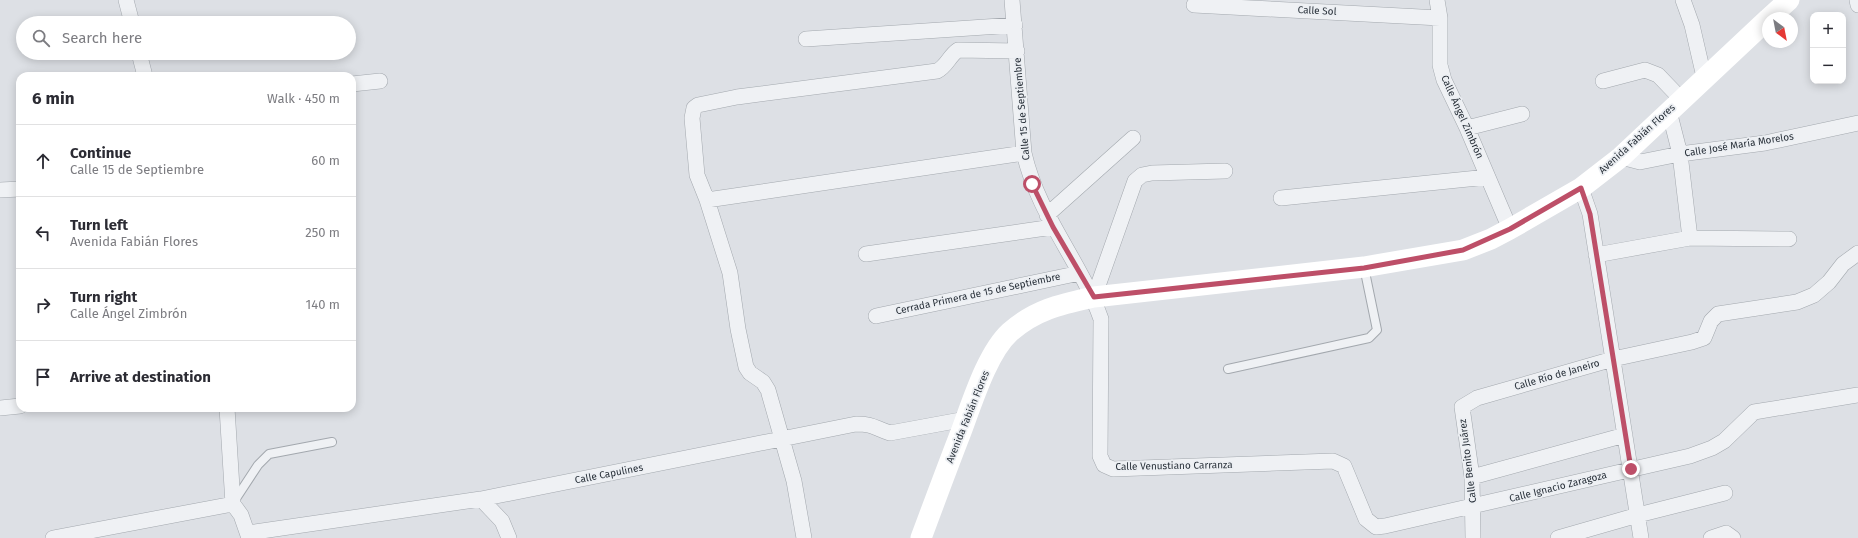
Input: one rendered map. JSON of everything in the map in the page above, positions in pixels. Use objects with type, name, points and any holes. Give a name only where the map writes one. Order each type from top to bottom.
[{"type":"main road","name":"Avenida Fabián Flores","points":[[1776,12],[1789,0]]},
{"type":"main road","name":"Avenida Fabián Flores","points":[[921,538],[979,384],[996,350],[1009,333],[1026,320],[1055,306],[1094,297],[1364,268],[1463,250],[1510,229],[1581,188],[1621,157],[1704,77],[1762,24]]},
{"type":"street","points":[[126,0],[130,16]]},
{"type":"street","name":"Calle 15 de Septiembre","points":[[1012,0],[1024,153],[1032,184],[1050,221],[1094,297]]},
{"type":"street","name":"Calle Ángel Zimbrón","points":[[1437,0],[1440,18],[1440,65],[1444,80],[1467,128],[1510,229]]},
{"type":"street","points":[[1683,0],[1692,25],[1704,77]]},
{"type":"street","name":"Calle Sol","points":[[1194,5],[1440,18]]},
{"type":"street","points":[[806,39],[1015,25]]},
{"type":"street","points":[[804,538],[794,481],[768,390],[763,382],[750,373],[746,367],[738,329],[730,273],[707,200],[697,175],[692,112],[698,105],[737,97],[937,71],[944,67],[951,55],[958,50],[1017,51]]},
{"type":"street","points":[[142,60],[144,72]]},
{"type":"street","points":[[1603,81],[1645,70],[1658,75],[1675,105],[1690,238]]},
{"type":"street","points":[[356,84],[380,81]]},
{"type":"street","points":[[1467,128],[1522,114]]},
{"type":"street","name":"Calle José María Morelos","points":[[1621,157],[1640,162],[1680,154],[1765,142],[1858,123]]},
{"type":"street","points":[[866,254],[1050,221],[1133,138]]},
{"type":"street","points":[[707,200],[1024,153]]},
{"type":"street","points":[[1094,297],[1135,181],[1142,175],[1152,173],[1225,171]]},
{"type":"street","points":[[1281,198],[1488,177]]},
{"type":"street","points":[[1581,188],[1590,214],[1641,538]]},
{"type":"street","points":[[0,190],[16,190]]},
{"type":"street","points":[[1596,255],[1690,238],[1789,239]]},
{"type":"street","name":"Calle Río de Janeiro","points":[[1462,407],[1477,398],[1613,359],[1704,338],[1710,321],[1718,314],[1796,302],[1814,295],[1829,282],[1843,264],[1858,253]]},
{"type":"street","name":"Cerrada Primera de 15 de Septiembre","points":[[876,316],[1080,273]]},
{"type":"street","name":"Calle Venustiano Carranza","points":[[1094,297],[1101,319],[1100,456],[1104,465],[1113,469],[1333,461],[1344,466],[1373,532]]},
{"type":"street","name":"Calle Ignacio Zaragoza","points":[[1373,532],[1385,526],[1474,507],[1690,456],[1712,448],[1724,441],[1754,412],[1858,395]]},
{"type":"street","points":[[0,408],[16,406]]},
{"type":"street","name":"Calle Benito Juárez","points":[[1462,407],[1472,477],[1474,507],[1473,538]]},
{"type":"street","points":[[226,412],[233,504],[241,515],[249,535]]},
{"type":"street","name":"Calle Capulines","points":[[249,535],[481,499],[856,424],[871,424],[890,433],[966,419]]},
{"type":"street","points":[[1472,477],[1625,435]]},
{"type":"street","points":[[1558,538],[1638,515],[1725,493]]},
{"type":"street","points":[[481,499],[502,522],[509,538]]},
{"type":"street","points":[[53,538],[233,504]]},
{"type":"street","points":[[1711,538],[1726,533],[1733,538]]},
{"type":"lane","points":[[1228,369],[1369,338],[1378,330],[1364,268]]},
{"type":"lane","points":[[233,504],[246,481],[258,465],[270,454],[332,442]]},
{"type":"route","points":[[1032,184],[1053,227],[1094,297],[1364,268],[1463,250],[1491,239],[1581,188],[1590,214],[1631,469]]}]
